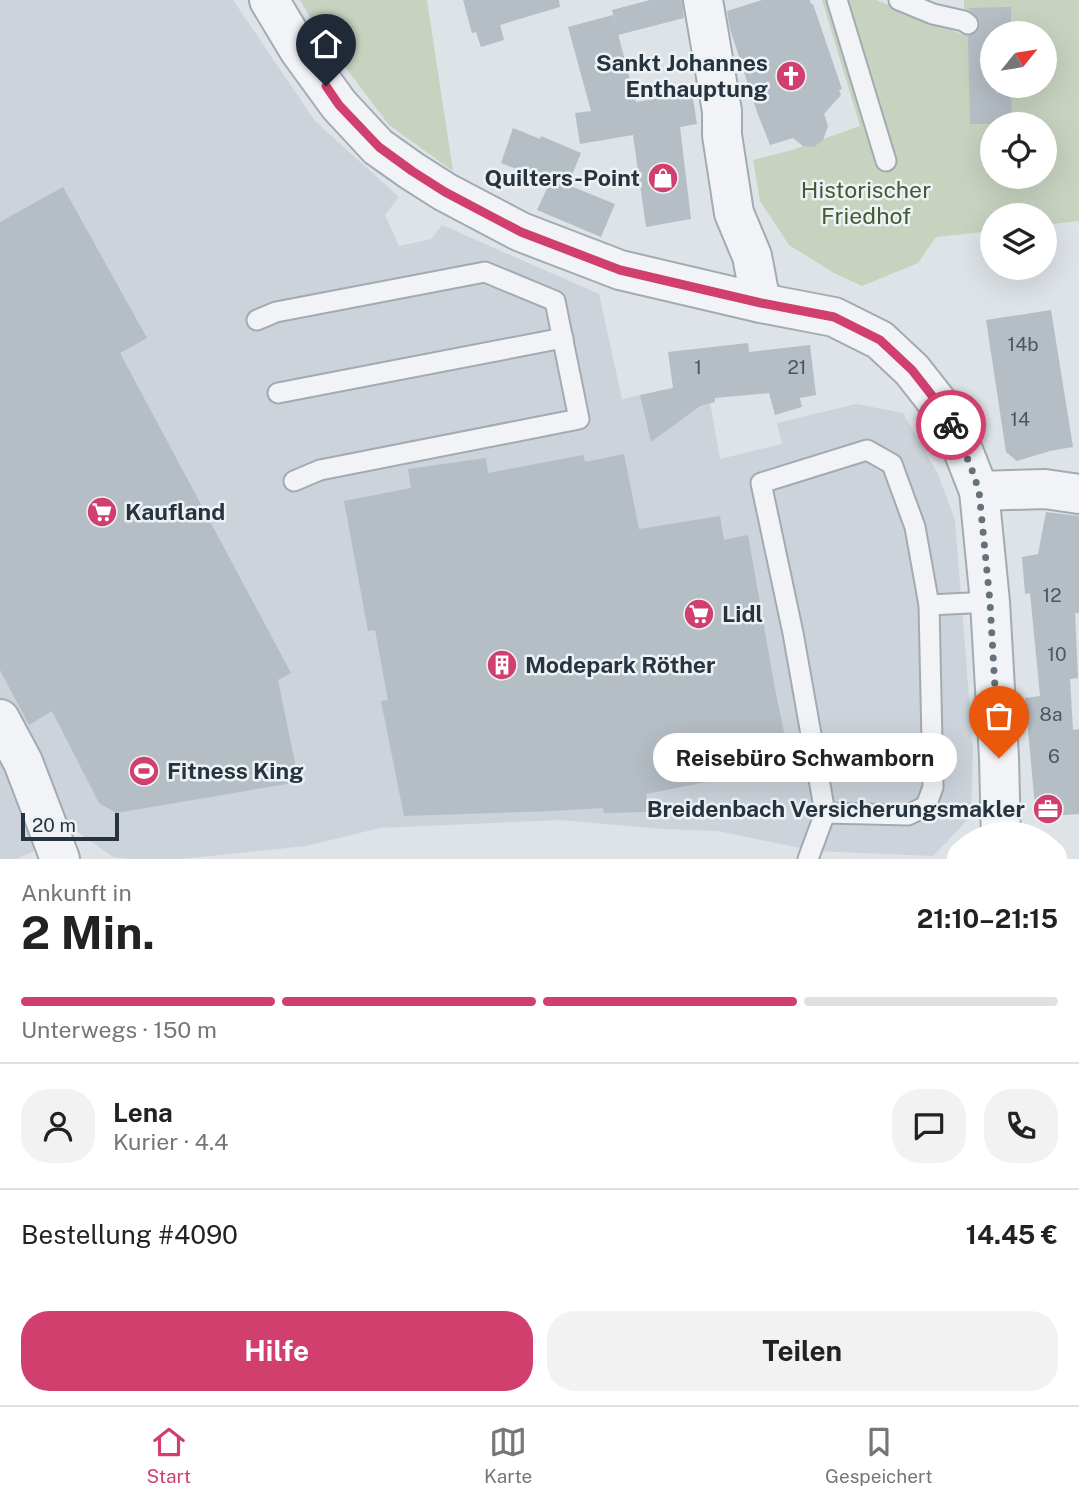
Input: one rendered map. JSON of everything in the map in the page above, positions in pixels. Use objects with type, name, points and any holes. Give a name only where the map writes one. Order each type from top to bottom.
[{"type":"main road","points":[[966,859],[987,844],[1001,841],[1021,842],[1040,850],[1048,859]]},
{"type":"street","points":[[269,0],[299,50],[339,105],[379,147],[445,192],[521,232],[620,270],[834,317],[880,340],[912,370],[941,407],[957,435],[979,491],[990,602],[1001,841]]},
{"type":"street","points":[[703,0],[722,111],[722,135],[734,213],[752,256],[761,303]]},
{"type":"street","points":[[979,491],[1045,489],[1079,494]]},
{"type":"street","points":[[0,719],[23,762],[60,859]]},
{"type":"lane","points":[[837,0],[886,161]]},
{"type":"lane","points":[[899,0],[968,24]]},
{"type":"lane","points":[[257,320],[276,312],[485,272],[555,301],[579,419],[320,470],[294,481]]},
{"type":"lane","points":[[278,393],[563,338]]},
{"type":"lane","points":[[808,859],[825,813],[793,633],[761,483],[867,450],[892,464],[915,527],[929,605],[933,787],[926,806],[908,815],[825,813]]},
{"type":"lane","points":[[929,605],[990,602]]},
{"type":"shaded area","points":[[0,0],[233,0],[315,121],[399,197],[385,215],[399,246],[431,239],[442,225],[599,294],[622,399],[673,388],[707,385],[720,459],[782,444],[777,423],[856,404],[903,413],[938,474],[955,520],[973,748],[971,816],[933,856],[815,851],[717,831],[561,820],[380,828],[306,846],[182,859],[113,857],[76,831],[17,859],[0,859]]},
{"type":"green space","points":[[300,0],[427,0],[453,171],[389,125],[321,35]]},
{"type":"green space","name":"Historischer Friedhof","points":[[822,0],[876,0],[964,35],[964,0],[1079,0],[1079,221],[1057,224],[1057,203],[980,203],[980,232],[936,237],[918,263],[862,286],[834,273],[789,245],[760,201],[753,160],[792,150],[860,126]]},
{"type":"building","points":[[463,0],[559,0],[560,7],[500,25],[504,40],[481,47],[476,32],[472,33]]},
{"type":"building","points":[[650,0],[682,0],[684,18],[618,35],[612,10]]},
{"type":"building","name":"Sankt Johannes Enthauptung","points":[[762,0],[810,0],[813,4],[842,89],[839,90],[841,95],[824,114],[828,126],[823,140],[814,147],[803,146],[793,138],[770,145],[757,112],[730,29],[727,11]]},
{"type":"building","points":[[1011,7],[1011,21],[980,21],[980,25],[979,19],[968,8]]},
{"type":"building","points":[[613,15],[636,102],[692,92],[697,124],[680,127],[691,219],[646,227],[633,135],[580,144],[575,113],[591,111],[568,27]]},
{"type":"building","points":[[980,25],[980,98],[1011,98],[1012,112],[980,112],[980,124],[970,124],[968,36],[977,32]]},
{"type":"building","points":[[513,128],[540,139],[541,136],[581,153],[568,185],[615,204],[601,237],[537,210],[550,182],[501,163]]},
{"type":"building","name":"Kaufland","points":[[63,187],[147,338],[120,353],[291,673],[278,680],[299,782],[116,813],[99,803],[52,711],[29,725],[0,670],[0,222]]},
{"type":"building","points":[[1051,310],[1073,447],[1017,461],[1006,452],[986,320]]},
{"type":"building","points":[[748,343],[749,352],[810,345],[816,395],[800,398],[802,407],[775,415],[769,393],[715,398],[715,402],[700,406],[651,442],[640,395],[673,388],[668,352]]},
{"type":"building","name":"Modepark Röther","points":[[624,454],[639,529],[720,516],[724,540],[748,535],[791,765],[646,794],[649,812],[604,813],[603,808],[404,816],[381,701],[388,700],[375,630],[368,631],[344,501],[411,488],[408,469],[486,458],[488,473],[583,455],[585,462]]},
{"type":"building","points":[[1046,512],[1079,516],[1079,613],[1075,613],[1078,678],[1070,679],[1073,730],[1079,729],[1079,814],[1036,817],[1025,698],[1040,696],[1030,593],[1025,594],[1022,557],[1038,554]]},
{"type":"way so far","points":[[951,425],[970,464],[979,491],[990,602],[999,758]]},
{"type":"place","name":"Sankt Johannes Enthauptung","points":[[791,76]]},
{"type":"place","name":"Quilters-Point","points":[[663,178]]},
{"type":"place","name":"Kaufland","points":[[102,512]]},
{"type":"place","name":"Lidl","points":[[699,614]]},
{"type":"place","name":"Modepark Röther","points":[[502,665]]},
{"type":"place","name":"Reisebüro Schwamborn","points":[[999,758]]},
{"type":"place","name":"Fitness King","points":[[144,771]]},
{"type":"place","name":"Breidenbach Versicherungsmakler","points":[[1048,809]]},
{"type":"route","points":[[326,86],[339,105],[379,147],[445,192],[521,232],[620,270],[834,317],[880,340],[912,370],[941,407],[951,425]]}]
